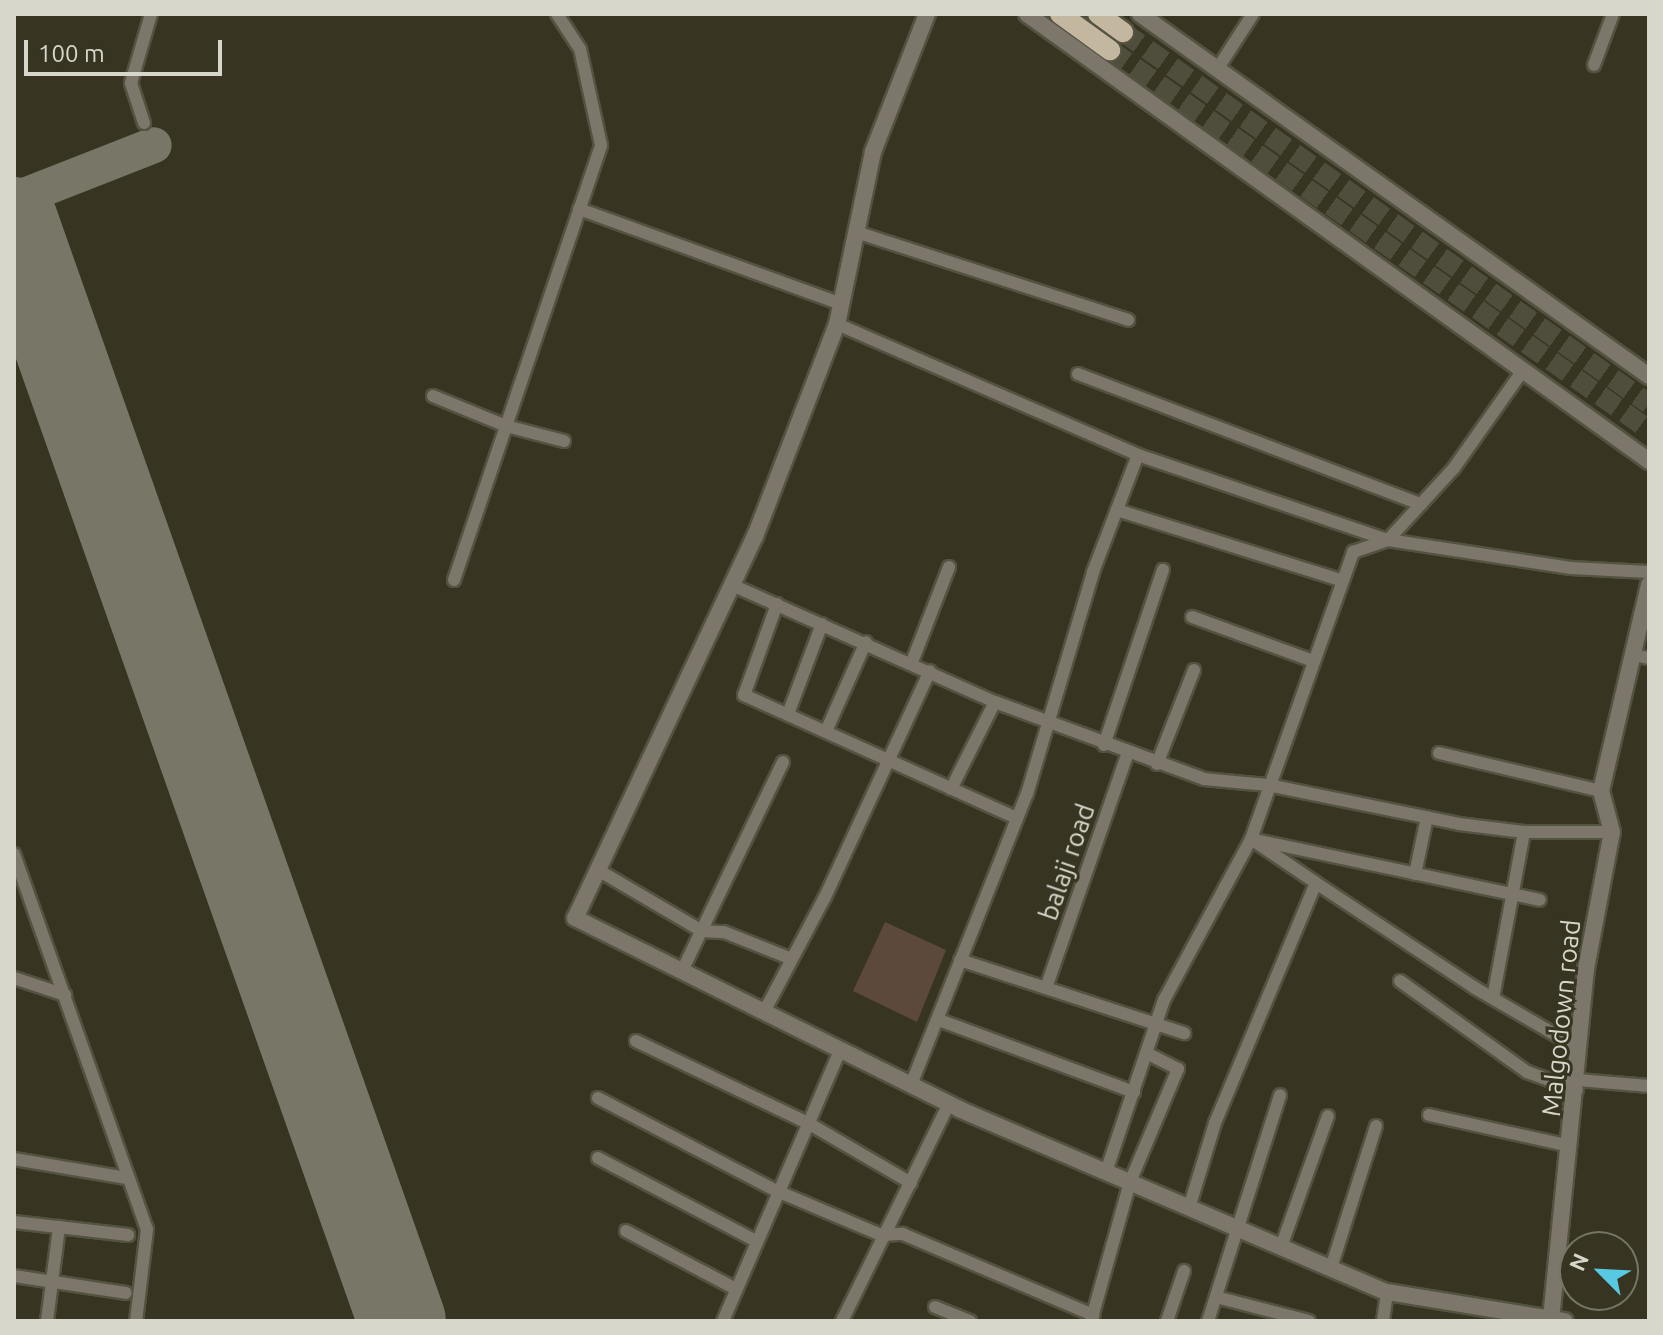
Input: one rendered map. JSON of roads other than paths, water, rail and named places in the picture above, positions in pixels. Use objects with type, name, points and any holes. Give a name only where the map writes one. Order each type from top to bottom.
[{"type":"main road","points":[[1060,14],[1090,36],[1105,58]]},
{"type":"street","points":[[144,123],[131,83],[151,14]]},
{"type":"street","points":[[454,580],[601,145],[580,49],[557,14]]},
{"type":"street","points":[[927,14],[873,152],[837,324],[732,585],[575,918],[949,1104],[1387,1292],[1558,1320]]},
{"type":"street","points":[[1027,14],[1105,58],[1521,373],[1649,461]]},
{"type":"street","points":[[1140,14],[1649,376]]},
{"type":"street","points":[[1218,68],[1253,14]]},
{"type":"street","points":[[1594,65],[1613,14]]},
{"type":"street","points":[[579,209],[841,304]]},
{"type":"street","points":[[856,232],[1128,320]]},
{"type":"street","points":[[837,324],[1138,455],[1388,540],[1571,568],[1649,572]]},
{"type":"street","points":[[1106,1172],[1157,1025],[1199,927],[1251,839],[1311,660],[1353,552],[1388,540],[1454,468],[1521,373]]},
{"type":"street","points":[[1078,374],[1421,504]]},
{"type":"street","points":[[433,396],[506,426],[564,441]]},
{"type":"street","points":[[911,1085],[1017,818],[1117,510],[1138,455]]},
{"type":"street","points":[[1117,510],[1340,580]]},
{"type":"street","points":[[912,662],[949,567]]},
{"type":"street","points":[[1104,745],[1163,570]]},
{"type":"street","points":[[732,585],[912,662],[995,702],[1104,745],[1204,779],[1268,785],[1427,817],[1524,832],[1612,832]]},
{"type":"street","name":"Malgodown road","points":[[1558,1320],[1586,969],[1612,832],[1601,791],[1641,656],[1649,585]]},
{"type":"street","points":[[777,604],[744,695],[827,729],[887,761],[1017,818]]},
{"type":"street","points":[[1192,617],[1311,660]]},
{"type":"street","points":[[788,714],[822,624]]},
{"type":"street","points":[[827,729],[866,642]]},
{"type":"street","points":[[1157,764],[1194,670]]},
{"type":"street","points":[[764,1012],[930,671]]},
{"type":"street","points":[[951,789],[995,702]]},
{"type":"street","name":"balaji road","points":[[1047,985],[1128,753]]},
{"type":"street","points":[[1439,753],[1601,791]]},
{"type":"street","points":[[682,971],[783,762]]},
{"type":"street","points":[[1415,874],[1427,817]]},
{"type":"street","points":[[1493,998],[1524,832]]},
{"type":"street","points":[[1251,839],[1540,900]]},
{"type":"street","points":[[1251,839],[1493,998],[1580,1049]]},
{"type":"street","points":[[14,854],[126,1178],[147,1229],[136,1321]]},
{"type":"street","points":[[598,870],[702,931],[724,932],[792,959]]},
{"type":"street","points":[[1189,1208],[1215,1123],[1316,883]]},
{"type":"street","points":[[960,960],[1028,984],[1047,985],[1184,1033]]},
{"type":"street","points":[[14,978],[65,995]]},
{"type":"street","points":[[1400,981],[1527,1072],[1578,1085],[1649,1086]]},
{"type":"street","points":[[939,1020],[1134,1092]]},
{"type":"street","points":[[636,1041],[808,1123],[911,1183]]},
{"type":"street","points":[[723,1321],[840,1050]]},
{"type":"street","points":[[598,1098],[777,1191],[881,1235],[903,1234],[1092,1318],[1130,1182],[1178,1069],[1148,1054]]},
{"type":"street","points":[[1208,1321],[1280,1095]]},
{"type":"street","points":[[842,1321],[881,1235],[911,1183],[949,1104]]},
{"type":"street","points":[[1429,1115],[1570,1146]]},
{"type":"street","points":[[1281,1247],[1328,1116]]},
{"type":"street","points":[[1331,1268],[1376,1126]]},
{"type":"street","points":[[598,1158],[756,1241]]},
{"type":"street","points":[[14,1159],[126,1178]]},
{"type":"street","points":[[14,1222],[128,1235]]},
{"type":"street","points":[[47,1321],[59,1227]]},
{"type":"street","points":[[626,1231],[736,1289]]},
{"type":"street","points":[[1167,1321],[1184,1271]]},
{"type":"street","points":[[14,1276],[126,1293]]},
{"type":"street","points":[[1383,1321],[1387,1292]]},
{"type":"street","points":[[1216,1297],[1309,1321]]},
{"type":"street","points":[[935,1307],[970,1321]]},
{"type":"tunnel","points":[[1123,32],[1649,404]]},
{"type":"tunnel","points":[[1110,50],[1649,430]]}]
